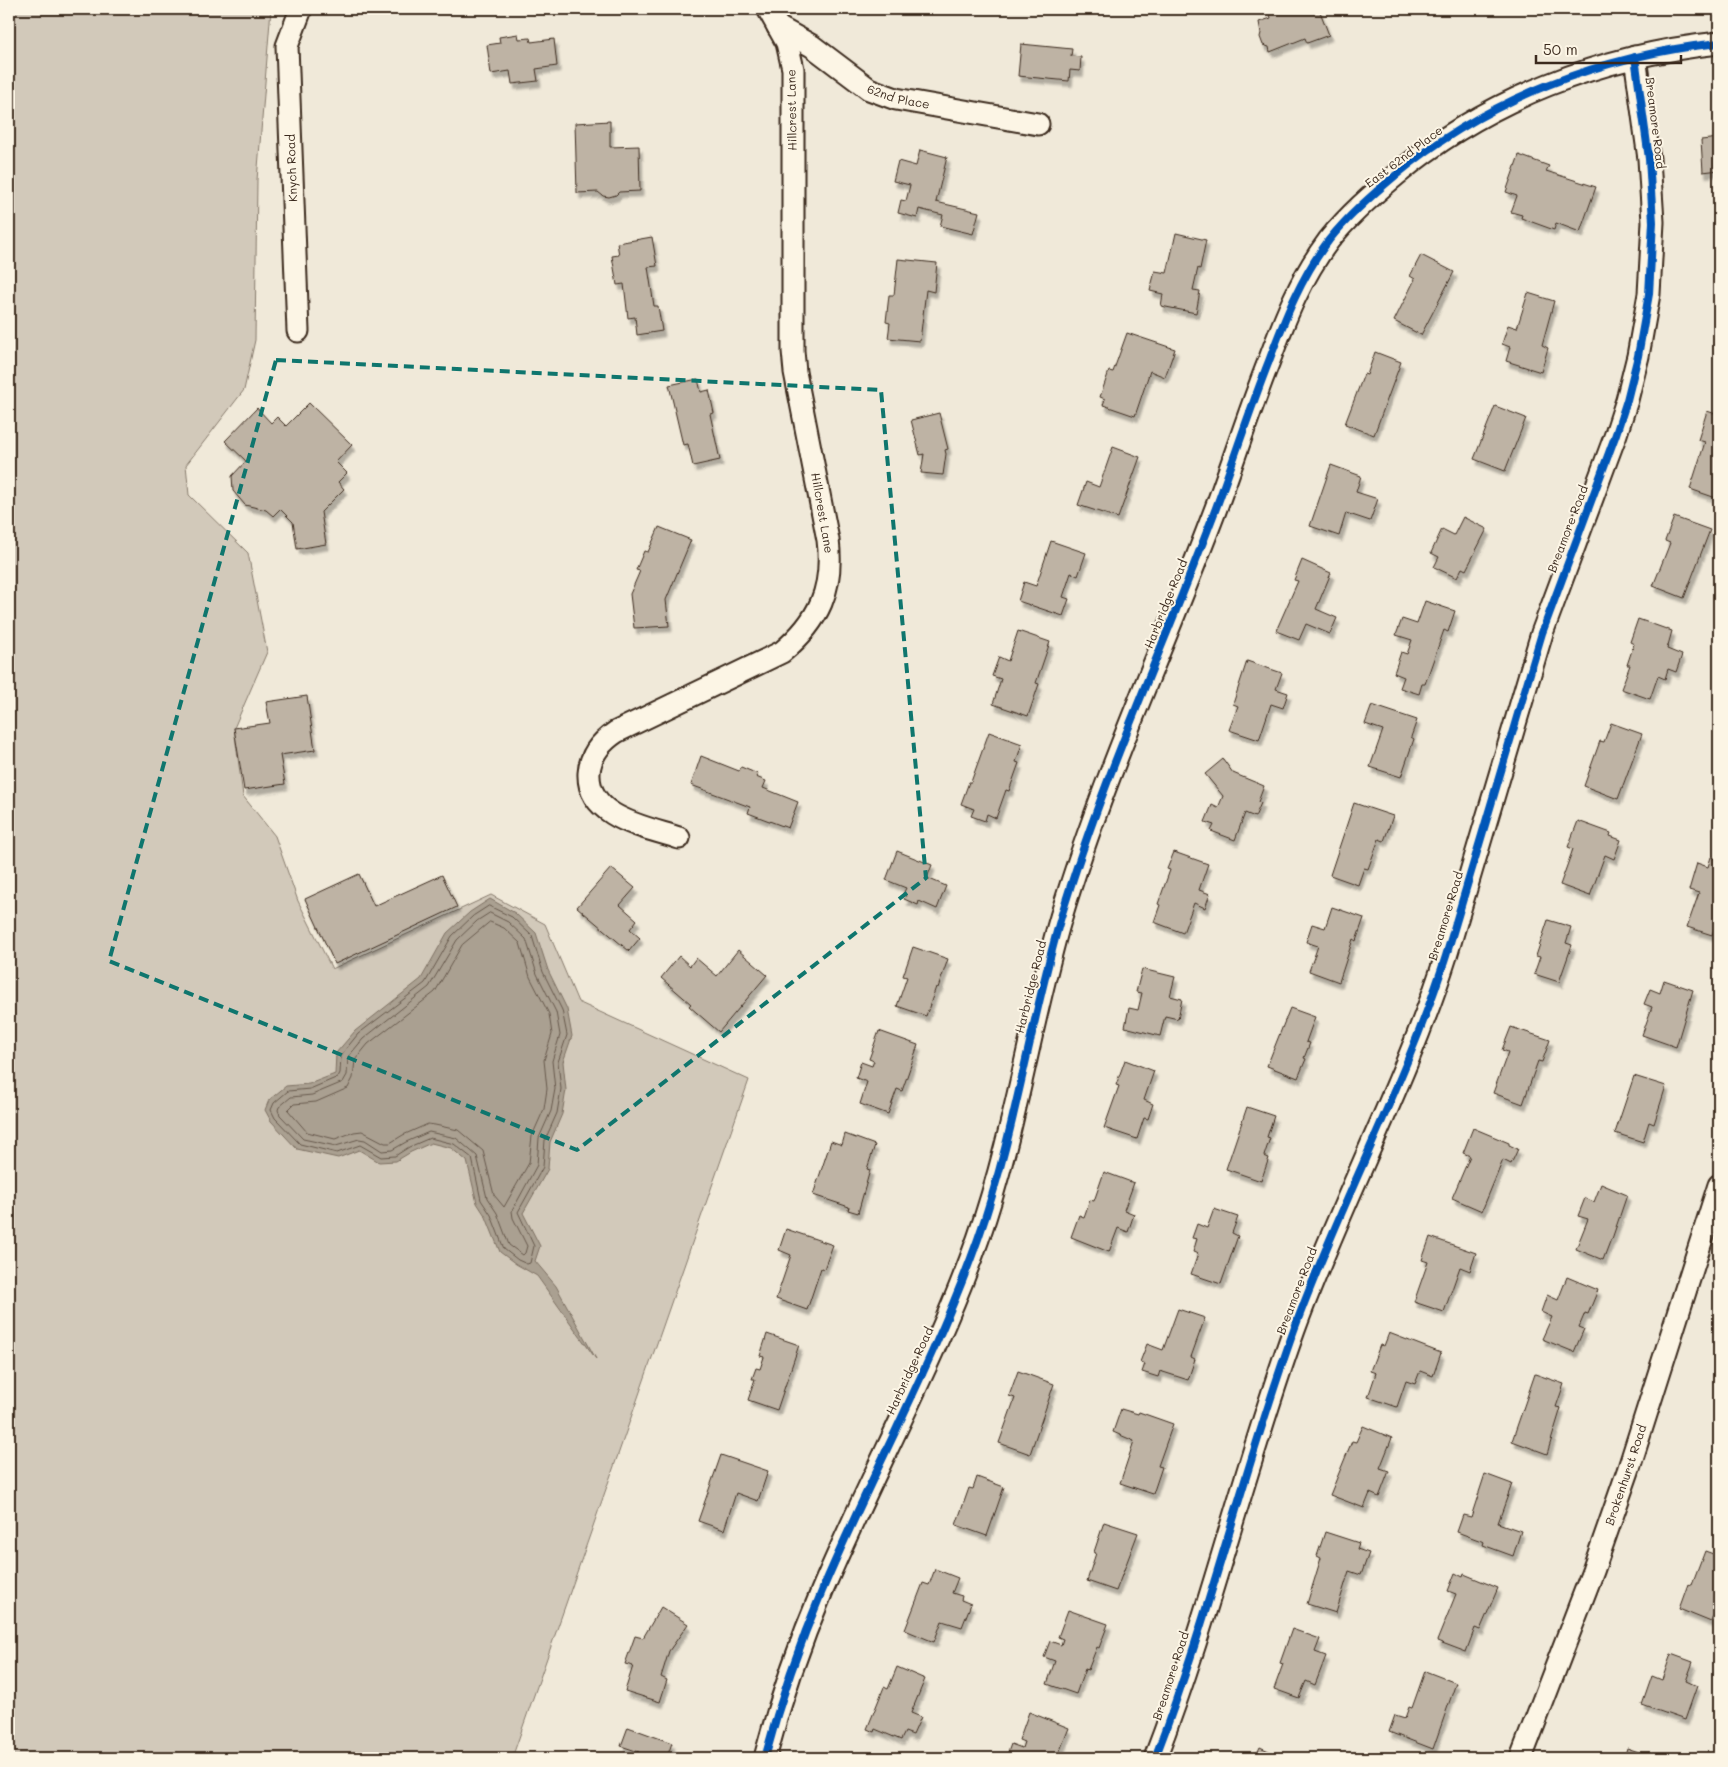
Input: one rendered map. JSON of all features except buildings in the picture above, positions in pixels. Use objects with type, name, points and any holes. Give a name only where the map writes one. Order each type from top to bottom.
[{"type":"street","name":"Knych Road","points":[[298,331],[287,46],[301,9]]},
{"type":"street","name":"62nd Place","points":[[773,18],[878,93],[896,100],[1038,124]]},
{"type":"street","name":"Hillcrest Lane","points":[[679,838],[620,818],[598,802],[591,787],[590,768],[595,752],[616,732],[782,652],[803,634],[814,619],[825,594],[829,576],[830,557],[828,540],[795,372],[793,351],[793,72],[787,44],[773,18]]},
{"type":"street","name":"East 62nd Place","points":[[1338,229],[1359,206],[1404,168],[1478,119],[1533,92],[1601,67],[1635,57],[1719,43]]},
{"type":"street","name":"Breamore Road","points":[[1155,1758],[1186,1670],[1294,1328],[1334,1228],[1406,1068],[1438,982],[1542,633],[1627,400],[1644,329],[1653,222],[1649,159],[1635,57]]},
{"type":"street","name":"Harbridge Road","points":[[765,1758],[792,1667],[822,1591],[964,1279],[1000,1167],[1031,1029],[1051,951],[1080,858],[1107,782],[1210,524],[1285,318],[1308,272],[1338,229]]},
{"type":"street","name":"Brokenhurst Road","points":[[1520,1758],[1581,1605],[1628,1470],[1719,1185]]},
{"type":"highlighted area","points":[[276,360],[881,390],[926,878],[577,1150],[109,961]]},
{"type":"shaded area","points":[[9,9],[271,9],[257,180],[255,340],[244,390],[186,465],[189,495],[248,553],[267,652],[234,728],[243,796],[275,836],[298,901],[332,969],[491,895],[545,924],[578,1002],[749,1080],[512,1758],[9,1758]]},
{"type":"water","points":[[490,899],[515,913],[536,933],[548,970],[567,1009],[572,1036],[563,1062],[566,1090],[562,1114],[550,1142],[548,1169],[523,1213],[540,1246],[535,1261],[556,1286],[596,1359],[537,1276],[500,1252],[486,1217],[477,1203],[467,1161],[451,1148],[431,1143],[396,1161],[379,1162],[359,1150],[338,1158],[297,1149],[271,1121],[265,1110],[269,1100],[286,1086],[309,1084],[335,1074],[336,1053],[355,1031],[421,979],[447,933],[470,912]]},
{"type":"cycle path","points":[[765,1758],[777,1715],[814,1611],[841,1547],[943,1328],[978,1239],[1002,1159],[1050,957],[1078,865],[1115,762],[1216,508],[1281,329],[1294,298],[1310,268],[1329,240],[1370,198],[1431,148],[1468,124],[1507,103],[1548,85],[1590,70],[1632,58],[1719,43]]},
{"type":"cycle path","points":[[1155,1758],[1192,1652],[1258,1437],[1294,1330],[1331,1236],[1392,1098],[1430,1004],[1542,633],[1627,400],[1638,356],[1649,294],[1653,222],[1649,159],[1635,57]]}]
